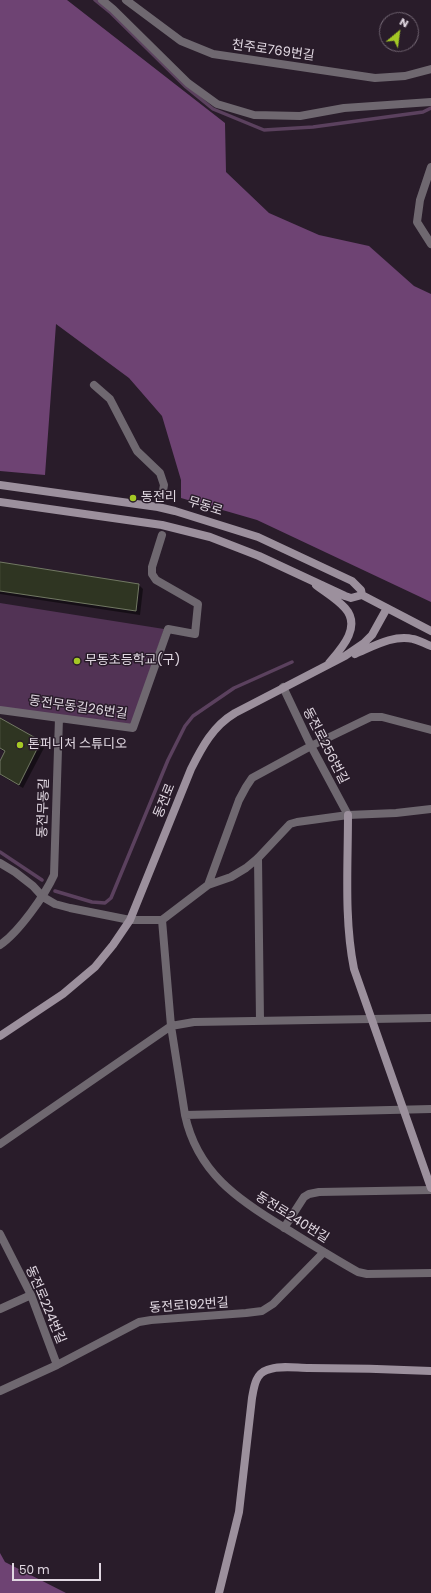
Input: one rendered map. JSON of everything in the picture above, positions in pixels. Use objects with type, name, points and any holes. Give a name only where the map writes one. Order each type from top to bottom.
[{"type":"street","points":[[102,0],[113,8],[188,83],[217,104],[254,115],[300,116],[344,108],[431,102]]},
{"type":"street","name":"천주로769번길","points":[[126,0],[181,41],[213,54],[375,78],[405,76],[431,69]]},
{"type":"street","points":[[431,167],[420,200],[417,222],[431,244]]},
{"type":"street","points":[[94,385],[110,399],[137,451],[160,473],[164,485],[162,496]]},
{"type":"street","name":"무동로","points":[[0,485],[158,507],[220,524],[258,538],[352,581],[361,590],[362,595]]},
{"type":"street","name":"무동로","points":[[0,502],[162,525],[210,537],[259,556],[351,598],[362,595],[431,631]]},
{"type":"street","name":"동전무동길26번길","points":[[0,710],[133,728],[168,630],[196,634],[198,604],[156,580],[152,574],[152,567],[162,535]]},
{"type":"street","points":[[304,576],[346,609],[350,619],[351,629],[348,636],[343,646],[327,665]]},
{"type":"street","name":"동전로","points":[[0,1036],[63,994],[95,967],[113,945],[130,920],[191,769],[202,746],[224,720],[283,687],[345,656],[364,643],[372,635],[387,608]]},
{"type":"street","points":[[327,665],[394,639],[413,639],[431,646]]},
{"type":"street","name":"동전로256번길","points":[[283,687],[310,746],[348,815]]},
{"type":"street","points":[[208,885],[239,800],[252,778],[310,746],[371,717],[382,717],[431,730]]},
{"type":"street","name":"동전무동길","points":[[2,942],[43,897],[54,875],[59,718]]},
{"type":"street","points":[[0,863],[33,886],[43,897],[55,904],[130,920],[162,920],[208,885],[231,877],[246,868],[258,858],[290,824],[348,815],[396,813],[431,809]]},
{"type":"street","points":[[284,1228],[299,1203],[309,1194],[320,1192],[431,1189],[354,969],[350,948],[348,922],[348,815]]},
{"type":"street","points":[[258,858],[260,1021]]},
{"type":"street","name":"동전로240번길","points":[[162,920],[172,1026],[185,1115],[195,1145],[219,1180],[232,1194],[262,1215],[358,1272],[367,1274],[431,1273]]},
{"type":"street","points":[[0,1144],[172,1026],[194,1022],[431,1018]]},
{"type":"street","points":[[185,1115],[431,1109]]},
{"type":"street","name":"동전로224번길","points":[[0,1234],[31,1295],[57,1365]]},
{"type":"street","name":"동전로192번길","points":[[0,1391],[57,1365],[139,1322],[246,1314],[262,1311],[273,1304],[324,1252]]},
{"type":"street","points":[[0,1309],[31,1295]]},
{"type":"street","points":[[219,1593],[239,1512],[252,1398],[255,1383],[260,1374],[266,1370],[279,1368],[357,1368],[431,1371]]},
{"type":"shaded area","points":[[0,0],[67,0],[225,123],[226,172],[269,213],[319,235],[369,246],[414,286],[431,294],[431,602],[257,520],[181,498],[181,480],[162,416],[129,378],[56,324],[45,475],[0,471]]},
{"type":"shaded area","name":"무동초등학교(구)","points":[[0,603],[164,629],[131,725],[0,708]]},
{"type":"shaded area","points":[[0,1553],[5,1562],[66,1593],[0,1593]]},
{"type":"building","points":[[0,562],[139,584],[136,611],[0,591]]},
{"type":"building","name":"톤퍼니처 스튜디오","points":[[0,718],[41,741],[19,785],[0,774],[0,761],[5,751],[0,748]]},
{"type":"waterway","points":[[95,0],[111,13],[186,87],[213,109],[264,130],[313,127],[423,112],[431,108]]},
{"type":"waterway","points":[[55,891],[92,902],[105,903],[111,898],[168,760],[185,726],[193,716],[234,688],[292,662]]},
{"type":"waterway","points":[[0,852],[42,880]]},
{"type":"place","name":"동전리","points":[[133,498]]},
{"type":"place","name":"무동초등학교(구)","points":[[77,661]]},
{"type":"place","name":"톤퍼니처 스튜디오","points":[[20,745]]}]
